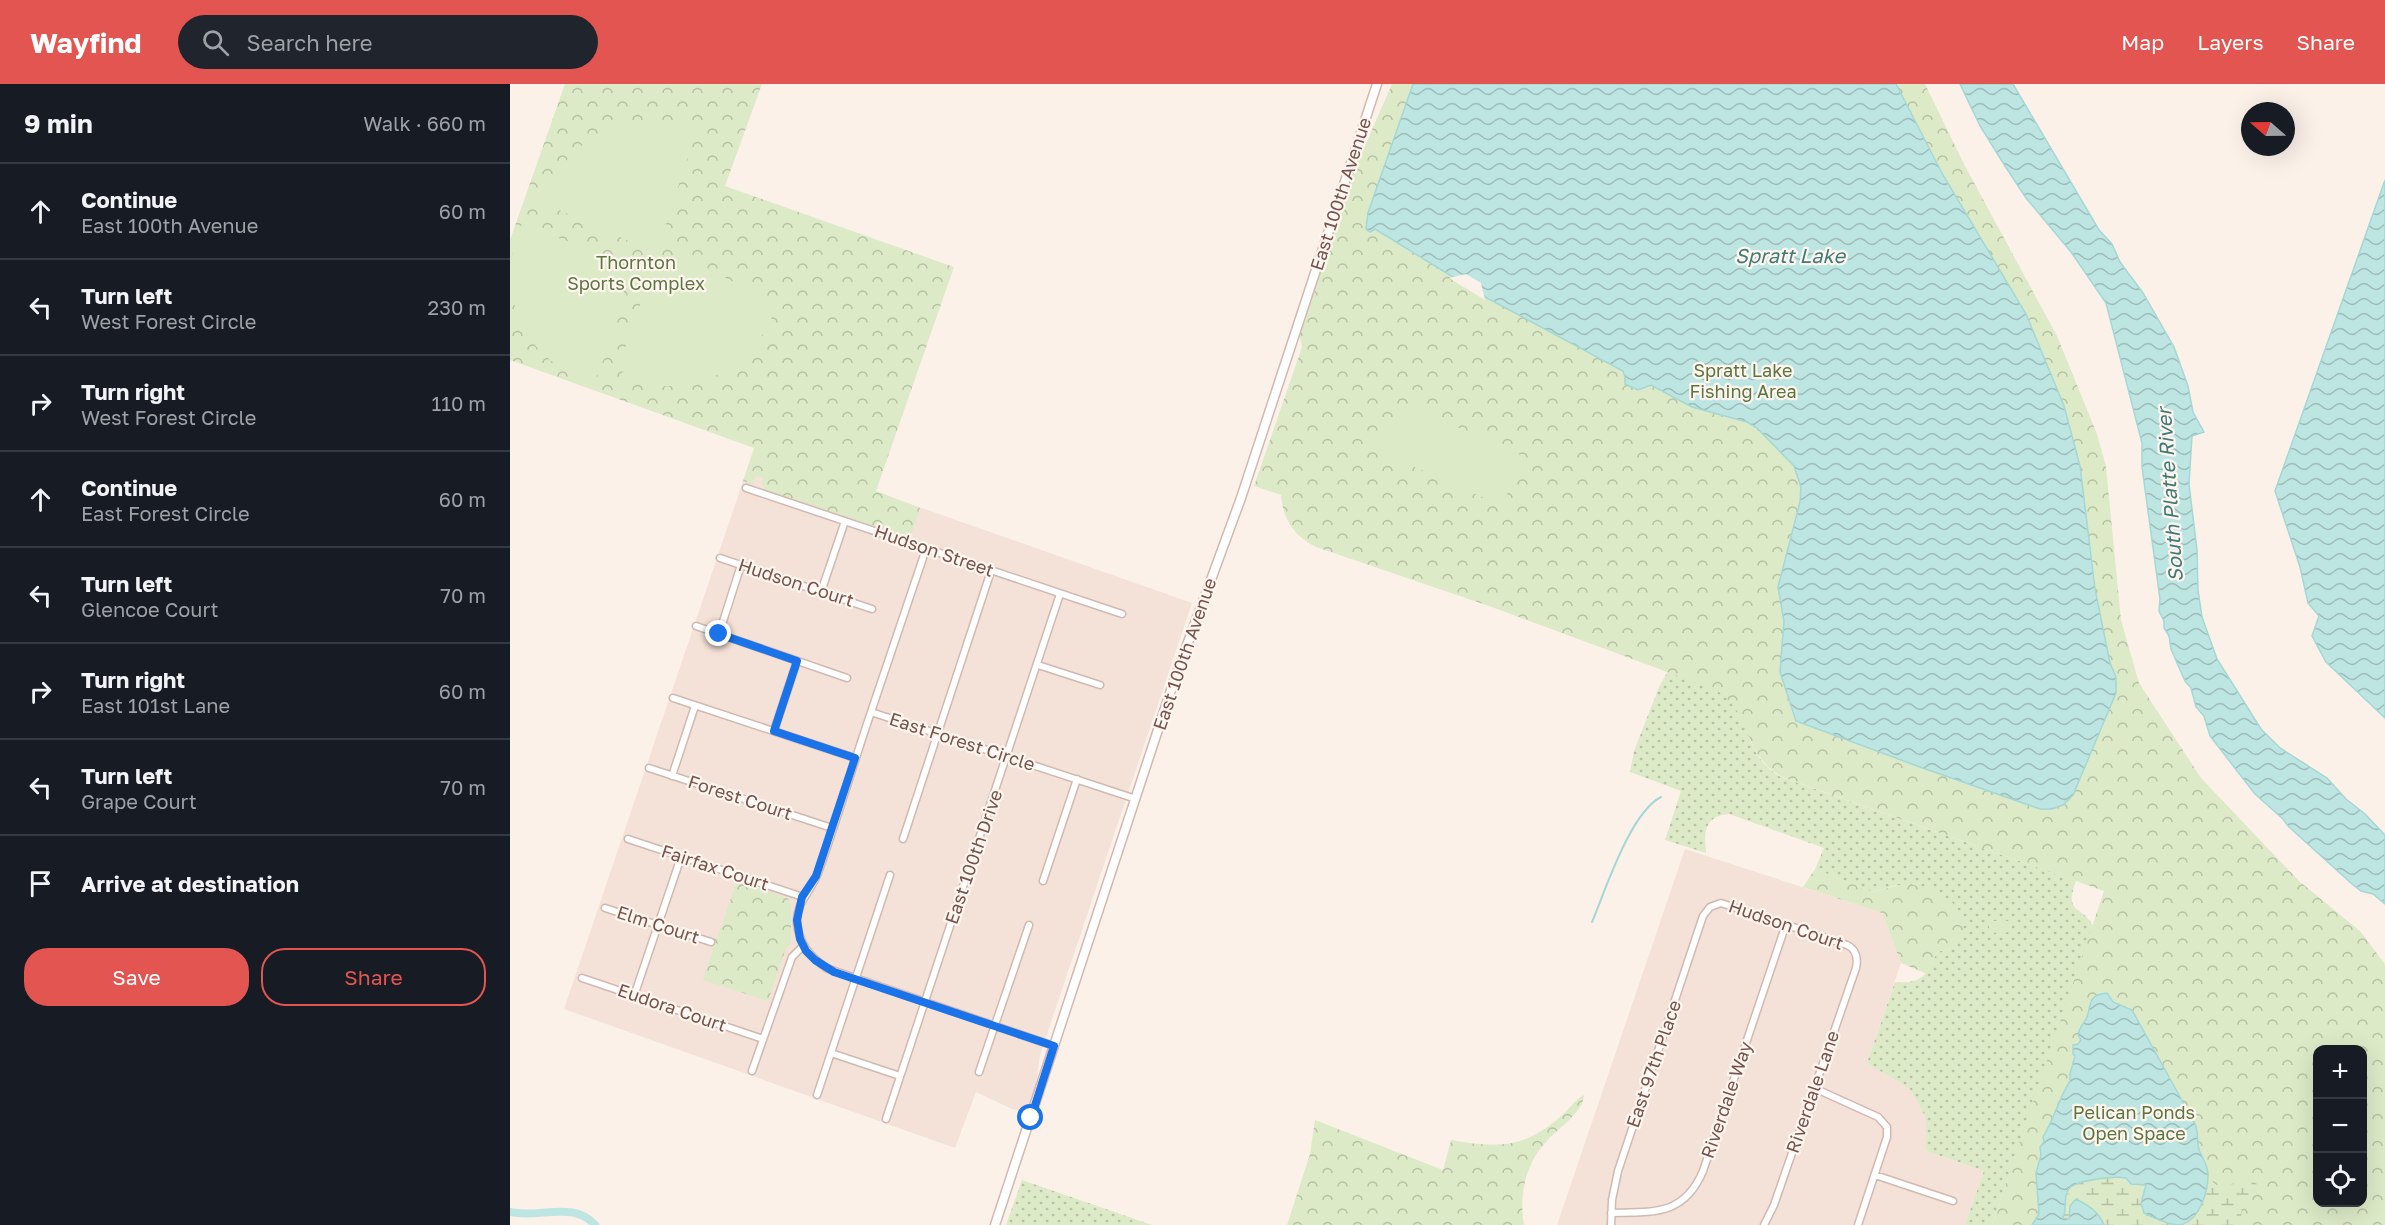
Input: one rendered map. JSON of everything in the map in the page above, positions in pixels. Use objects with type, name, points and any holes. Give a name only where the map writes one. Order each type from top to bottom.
[{"type":"street","name":"East 100th Avenue","points":[[995,1225],[1176,675],[1241,498],[1377,84]]},
{"type":"street","name":"Hudson Street","points":[[746,488],[1122,614]]},
{"type":"street","points":[[821,592],[845,521]]},
{"type":"street","points":[[871,711],[926,549]]},
{"type":"street","name":"Hudson Court","points":[[720,558],[872,609]]},
{"type":"street","points":[[719,634],[741,565]]},
{"type":"street","points":[[903,839],[991,571]]},
{"type":"street","name":"East 100th Drive","points":[[886,1119],[1008,757],[1060,594]]},
{"type":"street","points":[[696,626],[847,678]]},
{"type":"street","points":[[774,731],[797,661]]},
{"type":"street","points":[[1038,665],[1100,685]]},
{"type":"street","points":[[673,698],[855,758]]},
{"type":"street","points":[[672,776],[695,705]]},
{"type":"street","name":"East Forest Circle","points":[[802,897],[816,876],[871,711],[1136,799]]},
{"type":"street","name":"Forest Court","points":[[649,768],[832,828]]},
{"type":"street","points":[[1043,881],[1077,779]]},
{"type":"street","name":"Fairfax Court","points":[[628,839],[802,897]]},
{"type":"street","points":[[634,996],[681,857]]},
{"type":"street","points":[[817,1095],[890,875]]},
{"type":"street","points":[[802,897],[797,920],[803,946],[810,956],[826,968],[1054,1046]]},
{"type":"street","name":"Hudson Court","points":[[1710,907],[1724,903],[1786,924],[1847,945],[1853,949],[1856,957]]},
{"type":"street","name":"East 97th Place","points":[[1611,1225],[1618,1171],[1703,916],[1710,907]]},
{"type":"street","name":"Elm Court","points":[[605,908],[711,942]]},
{"type":"street","name":"Riverdale Way","points":[[1611,1213],[1664,1210],[1680,1202],[1696,1185],[1703,1171],[1786,924]]},
{"type":"street","points":[[979,1072],[1029,925]]},
{"type":"street","points":[[752,1071],[792,957],[803,946]]},
{"type":"street","name":"Riverdale Lane","points":[[1764,1225],[1774,1205],[1856,968],[1856,957]]},
{"type":"street","name":"Eudora Court","points":[[582,978],[763,1039]]},
{"type":"street","points":[[831,1053],[900,1076]]},
{"type":"street","points":[[1814,1088],[1878,1117],[1886,1124],[1887,1137],[1858,1225]]},
{"type":"street","points":[[1875,1175],[1953,1201]]},
{"type":"shaded area","points":[[754,449],[1192,603],[1040,1055],[1032,1114],[1012,1109],[976,1092],[955,1148],[564,1009]]},
{"type":"shaded area","points":[[1685,849],[1882,913],[1901,963],[1867,1063],[1910,1089],[1926,1118],[1926,1151],[1984,1171],[1965,1225],[1557,1225]]},
{"type":"green space","name":"Thornton Sports Complex","points":[[565,84],[762,84],[725,186],[954,267],[876,491],[920,508],[910,538],[766,490],[762,485],[763,478],[756,476],[752,484],[743,481],[754,448],[510,360],[510,240]]},
{"type":"green space","name":"Spratt Lake Fishing Area","points":[[1392,84],[1925,84],[1965,166],[2057,336],[2097,434],[2106,467],[2121,620],[2139,683],[2201,778],[2299,881],[2360,931],[2385,964],[2385,1225],[1992,1225],[2104,891],[1782,777],[1769,768],[1760,757],[1737,710],[1716,690],[1489,606],[1308,543],[1287,520],[1281,495],[1254,486],[1302,347],[1299,334],[1347,187]]},
{"type":"green space","points":[[645,123],[679,126],[696,132],[659,246],[649,250],[541,202],[559,170],[581,146],[610,130]]},
{"type":"green space","points":[[522,224],[598,253],[597,257],[624,266],[627,273],[611,326],[614,336],[593,384],[558,366],[544,355],[523,326],[511,290],[510,269]]},
{"type":"green space","points":[[671,255],[709,269],[778,306],[756,345],[734,366],[704,380],[687,384],[669,386],[636,382],[622,376],[627,337],[640,321],[640,301],[654,264]]},
{"type":"green space","points":[[1418,406],[1418,410],[1523,456],[1502,506],[1367,446]]},
{"type":"green space","points":[[1668,671],[1705,684],[1724,695],[1740,715],[1760,758],[1781,777],[2076,881],[2073,905],[2089,919],[2093,926],[1992,1225],[1965,1225],[1984,1171],[1926,1151],[1926,1118],[1910,1089],[1867,1063],[1895,982],[1917,980],[1926,973],[1937,952],[1955,947],[1896,885],[1873,892],[1815,869],[1824,848],[1729,814],[1715,818],[1707,827],[1706,853],[1665,840],[1681,791],[1630,772],[1634,751],[1659,687]]},
{"type":"green space","points":[[1815,869],[1873,892],[1906,883],[1931,890],[1952,902],[1961,915],[1964,934],[1955,947],[1937,952],[1927,974],[1901,963],[1882,913],[1803,887]]},
{"type":"green space","points":[[737,880],[789,899],[791,942],[785,951],[768,1001],[703,980],[713,950],[711,947],[714,938],[718,937]]},
{"type":"green space","points":[[1989,921],[2012,921],[2012,932],[1989,933]]},
{"type":"green space","points":[[1584,1095],[1580,1108],[1547,1141],[1533,1160],[1523,1191],[1524,1225],[1287,1225],[1310,1154],[1315,1120],[1443,1170],[1451,1140],[1496,1145],[1521,1140],[1547,1128]]},
{"type":"green space","points":[[2208,1175],[2213,1183],[2219,1186],[2244,1180],[2251,1180],[2257,1184],[2254,1194],[2243,1210],[2241,1225],[2181,1225],[2193,1217],[2206,1188]]},
{"type":"green space","points":[[2110,1176],[2126,1178],[2146,1185],[2141,1203],[2155,1219],[2173,1225],[2104,1225],[2100,1216],[2069,1212],[2069,1220],[2063,1217],[2069,1188],[2079,1183]]},
{"type":"green space","points":[[1022,1180],[1152,1225],[1006,1225]]},
{"type":"water","name":"Spratt Lake","points":[[1413,84],[1896,84],[1943,175],[2026,314],[2064,406],[2080,466],[2095,589],[2110,663],[2116,677],[2116,693],[2073,795],[2063,805],[2052,809],[2040,809],[1796,721],[1780,672],[1784,621],[1778,587],[1800,502],[1801,487],[1794,466],[1757,428],[1747,422],[1692,407],[1651,385],[1638,390],[1625,384],[1623,371],[1487,298],[1375,229],[1370,232],[1366,229],[1368,213]]},
{"type":"water","name":"South Platte River","points":[[1960,84],[2013,84],[2099,230],[2112,244],[2120,262],[2143,293],[2174,347],[2188,386],[2193,412],[2204,432],[2192,436],[2189,484],[2202,617],[2217,659],[2261,729],[2280,748],[2327,778],[2385,835],[2385,904],[2373,894],[2361,891],[2352,884],[2288,826],[2255,794],[2210,736],[2204,716],[2196,707],[2191,688],[2185,681],[2171,649],[2169,636],[2159,611],[2160,599],[2142,467],[2142,443],[2106,303],[2071,252],[2026,198],[1980,126]]},
{"type":"water","points":[[2385,180],[2385,718],[2326,662],[2312,636],[2319,616],[2308,603],[2300,567],[2275,491]]},
{"type":"water","points":[[2107,993],[2113,1002],[2132,1010],[2196,1126],[2199,1149],[2208,1170],[2204,1198],[2192,1218],[2180,1225],[2175,1225],[2144,1213],[2141,1203],[2146,1185],[2131,1184],[2126,1178],[2095,1180],[2078,1184],[2068,1190],[2063,1218],[2069,1219],[2070,1206],[2076,1199],[2093,1209],[2104,1225],[2032,1225],[2039,1214],[2036,1173],[2041,1155],[2040,1147],[2044,1142],[2043,1137],[2070,1081],[2075,1056],[2073,1045],[2078,1044],[2081,1040],[2078,1035],[2092,1000],[2097,995]]},
{"type":"pier","points":[[1466,274],[1481,283],[1485,300],[1449,278]]},
{"type":"waterway","points":[[1592,922],[1629,835],[1639,819],[1661,797]]},
{"type":"waterway","points":[[510,1212],[521,1214],[576,1213],[595,1225]]},
{"type":"route","points":[[719,634],[797,661],[774,731],[855,758],[816,876],[802,897],[798,910],[797,926],[806,951],[815,960],[834,972],[1054,1046],[1031,1118]]},
{"type":"park label","name":"Pelican Ponds Open Space","points":[[2134,1123]]}]
